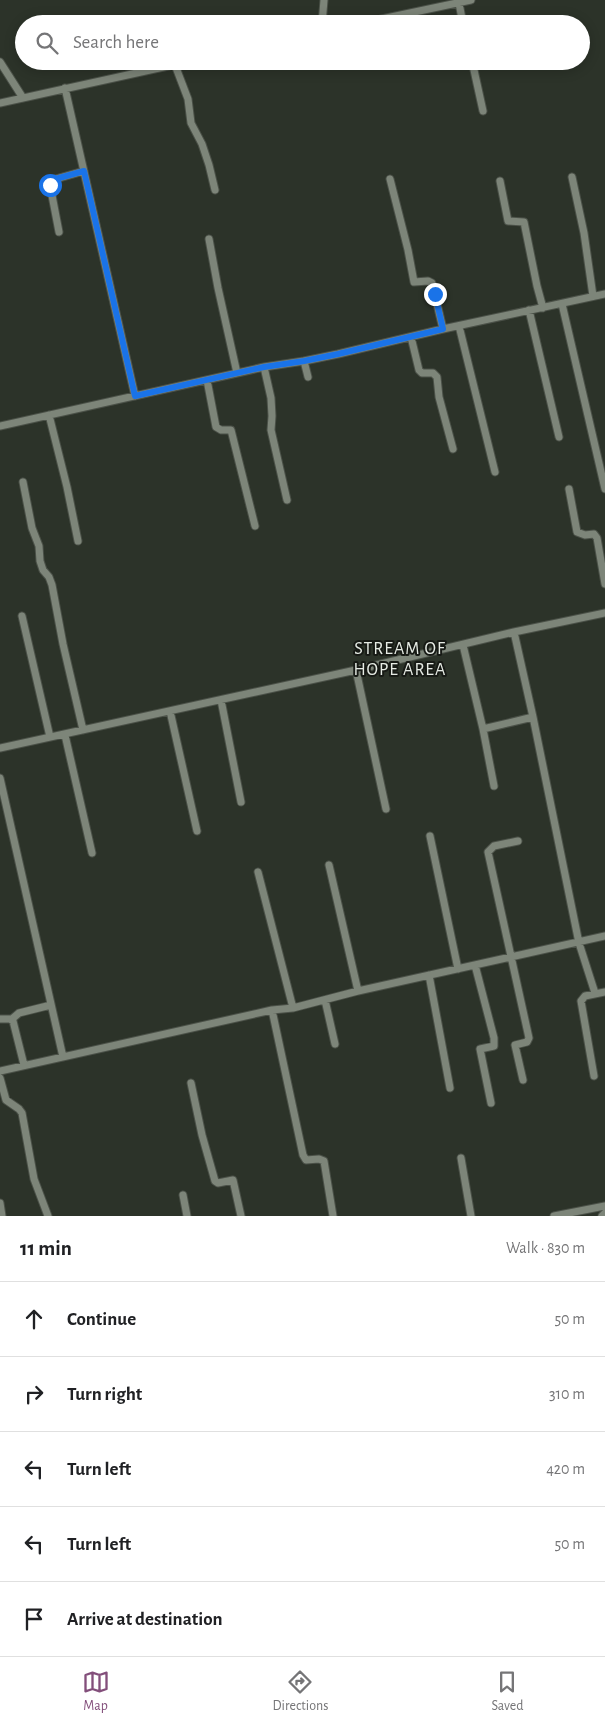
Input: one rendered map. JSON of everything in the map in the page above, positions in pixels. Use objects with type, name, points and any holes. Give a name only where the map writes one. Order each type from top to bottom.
[{"type":"street","points":[[323,15],[324,0]]},
{"type":"street","points":[[401,15],[470,0]]},
{"type":"street","points":[[459,3],[461,15]]},
{"type":"street","points":[[0,62],[23,98]]},
{"type":"street","points":[[0,103],[151,70]]},
{"type":"street","points":[[177,70],[188,99],[191,123],[202,144],[215,190]]},
{"type":"street","points":[[474,70],[483,112]]},
{"type":"street","points":[[65,88],[135,396]]},
{"type":"street","points":[[59,232],[50,185],[52,180],[84,171]]},
{"type":"street","points":[[572,176],[584,233],[594,296]]},
{"type":"street","points":[[390,179],[414,282],[428,281],[432,283],[443,329]]},
{"type":"street","points":[[500,182],[508,221],[524,222],[543,308]]},
{"type":"street","points":[[209,239],[237,373]]},
{"type":"street","points":[[0,426],[605,294]]},
{"type":"street","points":[[562,304],[605,489]]},
{"type":"street","points":[[529,310],[560,437]]},
{"type":"street","points":[[459,326],[495,472]]},
{"type":"street","points":[[410,337],[419,370],[422,373],[433,373],[437,377],[439,397],[453,449]]},
{"type":"street","points":[[304,361],[308,376]]},
{"type":"street","points":[[264,367],[271,398],[271,430],[287,500]]},
{"type":"street","points":[[207,380],[216,427],[221,430],[231,430],[255,526]]},
{"type":"street","points":[[49,415],[78,541]]},
{"type":"street","points":[[23,482],[32,528],[39,546],[40,561],[52,585],[62,644],[83,730]]},
{"type":"street","points":[[569,488],[577,532],[585,536],[594,534],[599,542],[605,584]]},
{"type":"street","points":[[0,748],[605,613]]},
{"type":"street","points":[[22,616],[50,737]]},
{"type":"street","points":[[514,632],[579,943],[595,993]]},
{"type":"street","points":[[463,645],[484,729],[494,786]]},
{"type":"street","points":[[356,670],[386,809]]},
{"type":"street","points":[[221,700],[241,802]]},
{"type":"street","points":[[170,711],[196,831]]},
{"type":"street","points":[[484,729],[533,717]]},
{"type":"street","points":[[65,734],[92,854]]},
{"type":"street","points":[[0,778],[63,1057]]},
{"type":"street","points":[[430,836],[458,969]]},
{"type":"street","points":[[518,841],[494,846],[488,852],[529,1038],[527,1042],[515,1045],[524,1080]]},
{"type":"street","points":[[329,865],[358,991]]},
{"type":"street","points":[[258,872],[293,1008]]},
{"type":"street","points":[[0,1071],[272,1010],[293,1008],[358,991],[605,936]]},
{"type":"street","points":[[475,965],[494,1038],[494,1046],[480,1049],[491,1103]]},
{"type":"street","points":[[429,975],[450,1088]]},
{"type":"street","points":[[594,1076],[580,1004],[582,998],[595,993],[605,992]]},
{"type":"street","points":[[325,1000],[335,1044]]},
{"type":"street","points":[[0,1019],[12,1020],[19,1013],[51,1005]]},
{"type":"street","points":[[272,1010],[303,1155],[306,1160],[319,1159],[324,1161],[333,1216]]},
{"type":"street","points":[[12,1020],[24,1066]]},
{"type":"street","points":[[0,1078],[6,1100],[22,1113],[34,1179],[48,1216]]},
{"type":"street","points":[[191,1084],[214,1181],[218,1183],[233,1180],[240,1216]]},
{"type":"street","points":[[461,1158],[470,1216]]},
{"type":"street","points":[[182,1194],[187,1216]]},
{"type":"street","points":[[0,1203],[2,1216]]},
{"type":"street","points":[[554,1216],[605,1206]]},
{"type":"street","points":[[602,1216],[605,1213]]},
{"type":"district","name":"STREAM OF HOPE AREA","points":[[400,658]]},
{"type":"route","points":[[50,185],[52,180],[84,171],[135,396],[264,367],[338,354],[443,329],[435,294]]}]
